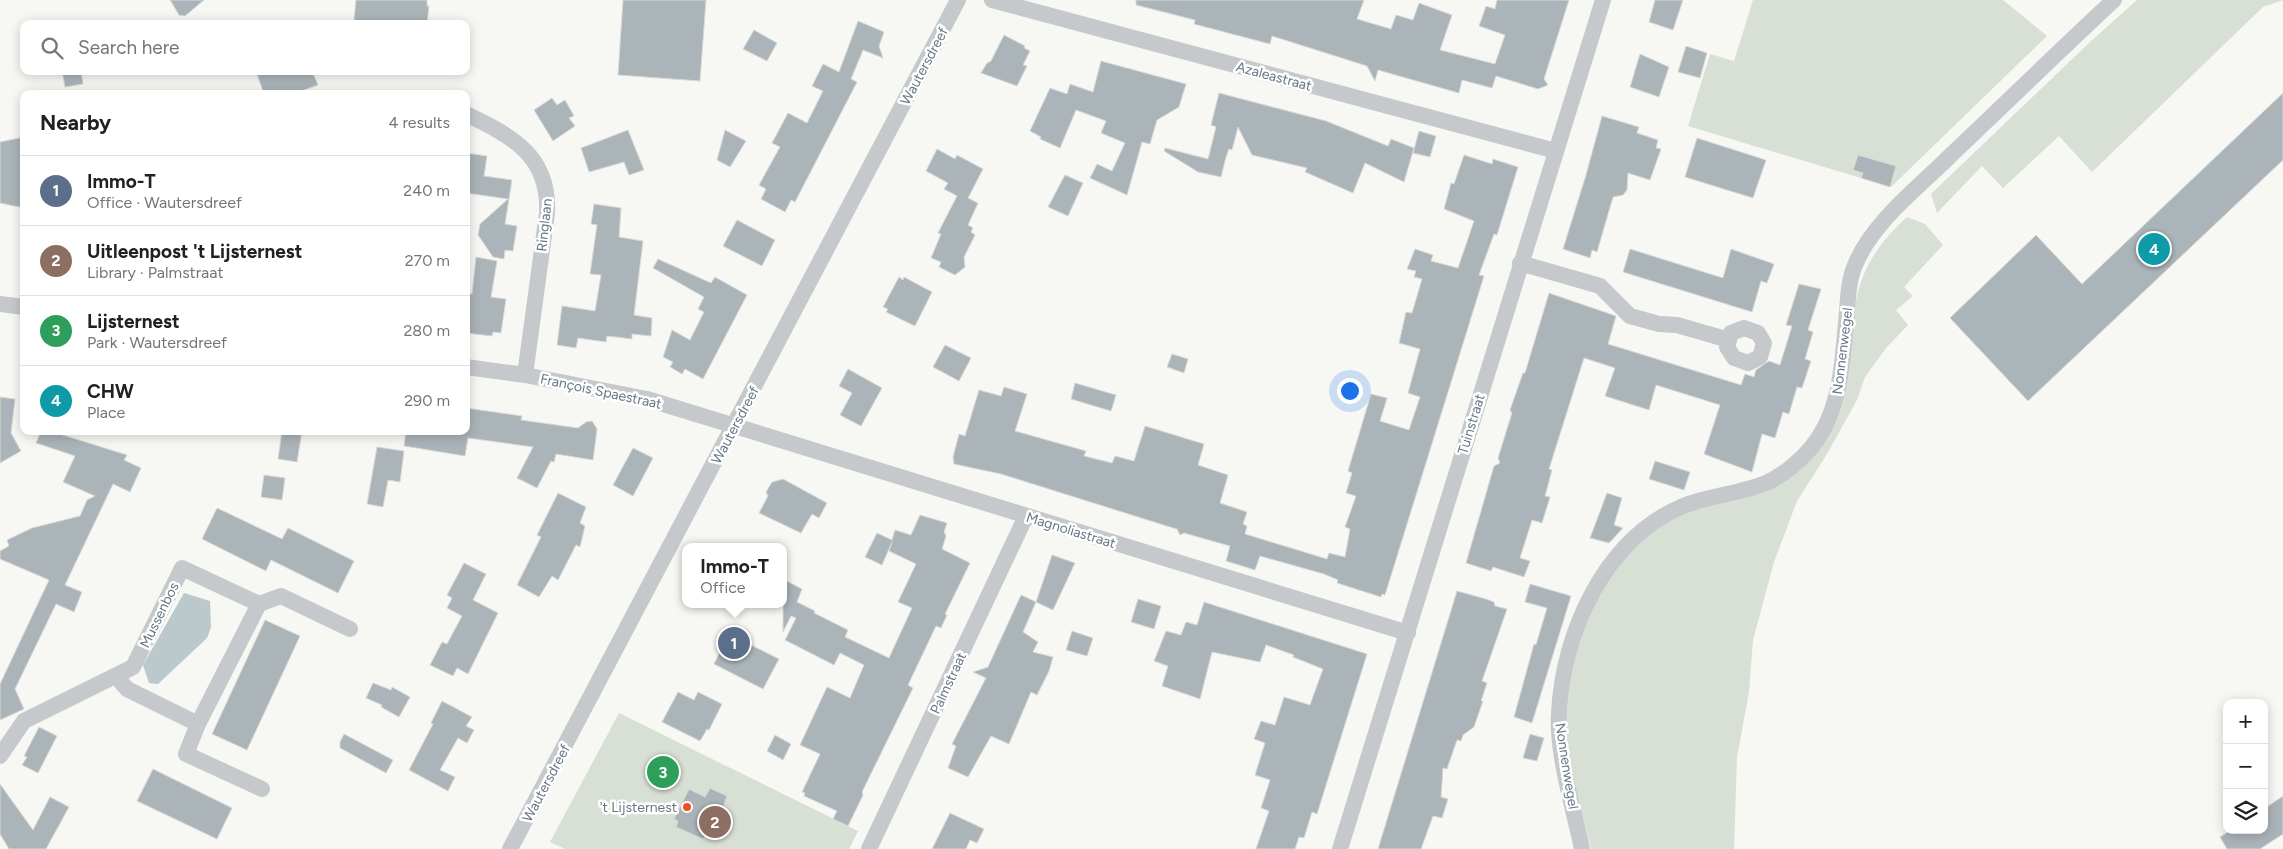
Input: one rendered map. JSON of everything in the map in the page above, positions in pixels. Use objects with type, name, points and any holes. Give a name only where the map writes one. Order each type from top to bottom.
[{"type":"street","name":"Wautersdreef","points":[[510,849],[958,0]]},
{"type":"street","name":"Azaleastraat","points":[[992,0],[1556,151]]},
{"type":"street","name":"Tuinstraat","points":[[1340,849],[1603,0]]},
{"type":"street","name":"Nonnenwegel","points":[[1582,849],[1563,760],[1558,715],[1566,661],[1579,624],[1600,579],[1626,544],[1656,519],[1691,503],[1768,482],[1792,466],[1811,447],[1827,424],[1834,404],[1840,383],[1849,293],[1855,264],[1872,234],[2114,0]]},
{"type":"street","name":"Ringlaan","points":[[470,116],[489,125],[517,144],[537,164],[545,181],[548,196],[547,213],[525,375]]},
{"type":"street","points":[[1520,263],[1600,286],[1630,316],[1659,324],[1677,325],[1729,340]]},
{"type":"street","points":[[0,304],[20,306]]},
{"type":"street","name":"François Spaestraat","points":[[470,368],[525,375],[647,399],[734,426]]},
{"type":"street","name":"Magnoliastraat","points":[[734,426],[1408,634]]},
{"type":"street","name":"Palmstraat","points":[[869,849],[1026,516]]},
{"type":"street","name":"Mussenbos","points":[[0,756],[24,721],[133,667],[182,568],[259,604]]},
{"type":"street","points":[[262,789],[186,754],[198,724],[259,604],[281,596],[350,630]]},
{"type":"street","points":[[116,676],[127,689],[198,724]]},
{"type":"shaded area","points":[[1753,0],[2003,0],[2047,36],[1891,187],[1688,126],[1710,54],[1734,61]]},
{"type":"shaded area","points":[[2137,0],[2283,0],[2263,7],[2092,172],[2059,136],[2003,188],[1982,166],[1937,213],[1931,194],[2089,43]]},
{"type":"shaded area","points":[[1907,217],[1925,224],[1943,245],[1904,287],[1913,296],[1896,310],[1908,325],[1886,348],[1865,377],[1857,400],[1827,454],[1797,501],[1774,562],[1753,640],[1749,692],[1737,757],[1734,849],[1591,849],[1572,767],[1567,733],[1567,716],[1570,683],[1575,658],[1593,609],[1618,568],[1633,549],[1649,533],[1667,520],[1687,511],[1748,493],[1784,479],[1815,454],[1829,435],[1844,401],[1854,310],[1861,281],[1871,260],[1883,242]]},
{"type":"shaded area","points":[[184,593],[210,601],[211,627],[207,638],[158,684],[149,683],[143,665]]},
{"type":"shaded area","points":[[619,713],[858,831],[849,849],[565,849],[550,842]]},
{"type":"building","points":[[170,0],[204,0],[185,16],[179,15]]},
{"type":"building","points":[[356,0],[427,0],[427,6],[429,6],[427,20],[354,20]]},
{"type":"building","points":[[623,0],[706,0],[700,81],[618,75]]},
{"type":"building","points":[[1136,0],[1364,0],[1357,19],[1391,29],[1396,15],[1413,20],[1419,3],[1452,15],[1440,50],[1495,64],[1505,35],[1479,26],[1486,6],[1495,9],[1497,0],[1569,0],[1544,79],[1548,85],[1538,89],[1496,76],[1492,88],[1462,80],[1459,93],[1378,70],[1375,81],[1367,66],[1272,36],[1270,44],[1194,24],[1195,20],[1136,5]]},
{"type":"building","points":[[1655,0],[1683,0],[1673,30],[1649,22]]},
{"type":"building","points":[[858,21],[884,32],[879,46],[883,58],[863,50],[851,79],[857,82],[795,202],[791,200],[785,212],[761,199],[766,189],[759,185],[780,147],[772,143],[788,113],[807,123],[823,91],[812,86],[823,64],[839,72]]},
{"type":"building","points":[[754,30],[777,43],[767,61],[743,49]]},
{"type":"building","points":[[1004,35],[1025,46],[1024,48],[1030,51],[1023,65],[1027,66],[1017,86],[981,73],[987,63],[991,61]]},
{"type":"building","points":[[1686,46],[1707,53],[1700,78],[1678,72]]},
{"type":"building","points":[[1640,54],[1669,67],[1659,97],[1630,87]]},
{"type":"building","points":[[1101,61],[1186,84],[1179,107],[1157,120],[1150,144],[1142,142],[1127,195],[1090,178],[1097,164],[1112,171],[1125,143],[1101,133],[1106,121],[1076,110],[1060,148],[1040,139],[1041,137],[1030,131],[1050,88],[1067,94],[1070,84],[1093,92]]},
{"type":"building","points":[[63,75],[82,75],[83,84],[65,87]]},
{"type":"building","points":[[257,75],[314,75],[318,85],[304,90],[263,90]]},
{"type":"building","points":[[1219,93],[1326,121],[1388,146],[1391,139],[1414,148],[1404,182],[1365,163],[1353,193],[1305,172],[1307,168],[1252,155],[1238,127],[1232,150],[1229,149],[1221,177],[1198,172],[1164,151],[1165,148],[1208,159],[1216,127],[1211,125]]},
{"type":"building","points":[[2283,93],[2283,160],[2028,401],[1950,318],[2036,235],[2082,284]]},
{"type":"building","points":[[552,98],[557,105],[565,100],[574,116],[569,118],[575,126],[553,141],[534,110]]},
{"type":"building","points":[[1602,116],[1639,127],[1637,133],[1658,140],[1656,148],[1661,149],[1650,180],[1628,173],[1627,190],[1623,195],[1613,197],[1597,252],[1592,250],[1590,258],[1563,249]]},
{"type":"building","points":[[628,130],[644,170],[629,175],[624,162],[589,172],[581,148]]},
{"type":"building","points":[[725,130],[746,141],[730,167],[717,160]]},
{"type":"building","points":[[1419,131],[1436,136],[1430,157],[1413,153]]},
{"type":"building","points":[[20,138],[20,207],[0,203],[0,142]]},
{"type":"building","points":[[1697,138],[1766,160],[1753,198],[1685,177]]},
{"type":"building","points":[[937,149],[955,159],[957,155],[983,169],[968,198],[978,203],[968,225],[973,228],[971,232],[975,235],[964,257],[965,267],[955,275],[939,267],[941,262],[931,258],[941,234],[938,233],[957,196],[944,189],[948,183],[926,171]]},
{"type":"building","points":[[470,154],[487,156],[484,176],[512,180],[505,224],[517,226],[513,251],[505,250],[504,259],[493,257],[478,235],[480,224],[508,199],[470,194]]},
{"type":"building","points":[[1464,155],[1492,164],[1493,159],[1518,167],[1497,235],[1494,234],[1479,275],[1484,276],[1385,595],[1382,594],[1381,597],[1337,583],[1338,580],[1324,574],[1260,556],[1255,570],[1226,561],[1230,546],[1184,533],[1180,535],[1177,529],[1001,474],[954,464],[953,457],[959,434],[965,436],[979,390],[1001,396],[1004,387],[1027,394],[1015,431],[1086,451],[1084,456],[1112,463],[1115,456],[1134,461],[1145,426],[1204,444],[1198,465],[1228,475],[1220,503],[1247,512],[1243,524],[1247,526],[1245,534],[1327,559],[1329,553],[1345,557],[1350,529],[1345,527],[1356,496],[1346,493],[1352,473],[1348,471],[1371,394],[1387,398],[1380,421],[1409,430],[1420,397],[1408,393],[1420,349],[1399,343],[1406,312],[1412,313],[1422,279],[1414,277],[1416,271],[1407,269],[1415,249],[1433,255],[1431,261],[1458,268],[1474,221],[1444,209],[1451,183],[1454,184]]},
{"type":"building","points":[[1858,155],[1896,166],[1890,187],[1861,178],[1863,173],[1853,170]]},
{"type":"building","points":[[1065,175],[1083,183],[1068,216],[1048,207]]},
{"type":"building","points":[[594,204],[621,208],[619,237],[643,241],[634,315],[652,318],[651,336],[632,334],[632,339],[607,336],[606,342],[578,338],[576,348],[557,345],[562,306],[595,311],[601,275],[590,274],[597,225],[591,224]]},
{"type":"building","points":[[737,220],[775,240],[762,266],[723,246]]},
{"type":"building","points":[[1630,249],[1723,278],[1731,249],[1774,264],[1767,283],[1761,281],[1752,312],[1623,272]]},
{"type":"building","points":[[476,257],[497,261],[491,297],[506,299],[501,333],[493,332],[492,336],[470,333],[470,294],[472,294]]},
{"type":"building","points":[[658,259],[711,283],[715,277],[747,295],[703,379],[685,369],[682,374],[670,367],[673,362],[663,357],[672,330],[690,340],[704,312],[698,309],[704,297],[653,268]]},
{"type":"building","points":[[899,277],[903,280],[904,277],[932,292],[915,326],[886,312],[888,309],[883,307]]},
{"type":"building","points":[[1799,284],[1821,289],[1808,330],[1813,332],[1805,359],[1811,361],[1802,388],[1797,387],[1789,414],[1783,412],[1775,438],[1762,434],[1752,472],[1704,454],[1720,405],[1656,385],[1649,410],[1605,396],[1615,368],[1584,358],[1549,469],[1552,470],[1545,496],[1550,497],[1542,523],[1532,520],[1520,558],[1530,561],[1524,577],[1493,567],[1491,571],[1466,563],[1494,466],[1500,463],[1498,458],[1512,413],[1510,410],[1523,373],[1525,373],[1549,293],[1616,316],[1608,344],[1741,385],[1745,374],[1754,377],[1756,370],[1769,361],[1780,365],[1792,326],[1786,325]]},
{"type":"building","points":[[945,345],[971,358],[959,381],[933,367]]},
{"type":"building","points":[[1172,354],[1188,359],[1184,373],[1167,367]]},
{"type":"building","points":[[848,369],[882,388],[861,426],[840,415],[852,393],[839,386]]},
{"type":"building","points":[[1075,383],[1116,395],[1111,411],[1071,399]]},
{"type":"building","points":[[0,397],[15,399],[11,433],[21,451],[0,463]]},
{"type":"building","points":[[470,409],[522,416],[521,420],[578,428],[586,422],[592,421],[597,429],[593,460],[556,454],[554,462],[551,461],[537,488],[517,478],[533,447],[468,438],[465,456],[404,446],[405,435],[470,435]]},
{"type":"building","points":[[39,435],[63,435],[127,455],[124,460],[141,468],[130,492],[113,484],[65,585],[82,592],[74,612],[56,604],[15,689],[24,709],[0,720],[0,684],[49,580],[0,559],[0,551],[9,546],[7,540],[32,528],[80,516],[87,500],[95,496],[63,482],[75,456],[36,443]]},
{"type":"building","points":[[281,435],[301,435],[297,462],[278,459]]},
{"type":"building","points":[[377,447],[404,451],[400,482],[388,480],[383,507],[367,504]]},
{"type":"building","points":[[633,448],[653,458],[633,496],[613,485]]},
{"type":"building","points":[[1655,461],[1690,472],[1684,490],[1649,479]]},
{"type":"building","points":[[264,475],[285,478],[282,500],[261,497]]},
{"type":"building","points":[[783,479],[827,503],[819,518],[812,514],[801,533],[759,513],[768,496],[766,492],[772,482]]},
{"type":"building","points":[[558,493],[586,507],[580,523],[585,526],[580,547],[576,545],[558,580],[552,576],[539,597],[517,585],[541,537],[537,535]]},
{"type":"building","points":[[1607,493],[1622,498],[1614,525],[1623,528],[1609,543],[1590,538]]},
{"type":"building","points":[[217,508],[282,539],[288,528],[354,561],[338,593],[271,560],[266,571],[202,539]]},
{"type":"building","points":[[920,515],[947,523],[942,549],[970,563],[945,614],[947,615],[941,628],[936,626],[908,685],[913,688],[862,792],[863,795],[848,826],[833,819],[837,811],[804,796],[805,793],[802,792],[820,754],[800,745],[827,687],[850,698],[864,665],[840,653],[834,665],[785,640],[796,618],[791,616],[783,632],[783,608],[787,608],[787,581],[802,589],[797,602],[848,630],[845,637],[889,658],[912,608],[898,602],[916,564],[889,551],[892,542],[882,565],[865,557],[877,533],[892,540],[895,530],[911,535]]},
{"type":"building","points":[[1052,555],[1075,563],[1053,610],[1036,602]]},
{"type":"building","points":[[464,563],[486,574],[473,600],[498,613],[468,674],[457,668],[453,676],[430,665],[442,642],[447,644],[462,616],[447,608],[452,598],[447,595]]},
{"type":"building","points":[[1530,584],[1571,596],[1532,723],[1514,717],[1534,644],[1536,645],[1547,608],[1525,602]]},
{"type":"building","points":[[1457,591],[1486,599],[1494,602],[1495,606],[1507,609],[1482,681],[1487,683],[1481,701],[1483,701],[1474,727],[1463,735],[1461,741],[1457,740],[1447,769],[1443,768],[1441,797],[1448,799],[1442,818],[1433,816],[1421,849],[1378,849]]},
{"type":"building","points":[[1021,595],[1036,602],[1023,632],[1038,642],[1033,652],[1053,657],[1049,671],[1037,695],[1031,692],[1009,744],[991,736],[968,777],[948,768],[956,746],[952,744],[986,678],[973,672],[988,667]]},
{"type":"building","points":[[1138,599],[1161,606],[1154,629],[1131,622]]},
{"type":"building","points":[[1204,602],[1367,654],[1317,814],[1312,812],[1304,838],[1299,837],[1295,849],[1256,849],[1269,811],[1261,808],[1270,780],[1255,775],[1265,743],[1254,739],[1261,721],[1275,725],[1284,697],[1310,705],[1323,669],[1293,657],[1294,655],[1266,645],[1260,662],[1212,652],[1200,699],[1162,686],[1168,666],[1154,661],[1166,631],[1181,635],[1186,622],[1197,625]]},
{"type":"building","points":[[265,620],[300,636],[247,750],[212,734]]},
{"type":"building","points":[[1072,631],[1093,638],[1087,656],[1066,650]]},
{"type":"building","points":[[729,634],[779,659],[763,689],[714,664]]},
{"type":"building","points":[[373,683],[391,690],[392,687],[410,697],[399,717],[381,707],[382,705],[366,698]]},
{"type":"building","points":[[678,692],[694,700],[698,692],[722,704],[709,730],[707,729],[700,741],[662,722]]},
{"type":"building","points":[[442,701],[472,717],[466,726],[474,730],[467,743],[458,738],[440,770],[455,777],[448,791],[409,770],[433,724],[431,723]]},
{"type":"building","points":[[39,727],[57,736],[38,773],[22,765],[27,757],[24,756]]},
{"type":"building","points":[[344,734],[393,760],[386,773],[340,748],[340,742]]},
{"type":"building","points":[[1530,734],[1544,738],[1537,761],[1523,758]]},
{"type":"building","points":[[775,735],[791,744],[783,760],[767,751]]},
{"type":"building","points":[[153,769],[232,808],[217,839],[137,801]]},
{"type":"building","points":[[0,784],[33,830],[50,797],[69,807],[46,849],[9,849],[0,834]]},
{"type":"building","points":[[710,788],[727,796],[723,808],[729,811],[715,838],[705,836],[703,839],[676,827],[678,821],[674,819],[689,789],[705,797]]},
{"type":"building","points":[[2283,796],[2283,834],[2260,849],[2227,849],[2220,837],[2225,834],[2268,834],[2268,806]]},
{"type":"building","points":[[950,813],[984,829],[977,843],[970,840],[966,849],[932,849]]},
{"type":"place","name":"CHW","points":[[2154,249]]},
{"type":"place","name":"Immo-T","points":[[734,643]]},
{"type":"place","name":"Lijsternest","points":[[663,772]]},
{"type":"place","name":"'t Lijsternest","points":[[687,807]]},
{"type":"place","name":"Uitleenpost 't Lijsternest","points":[[715,822]]}]
